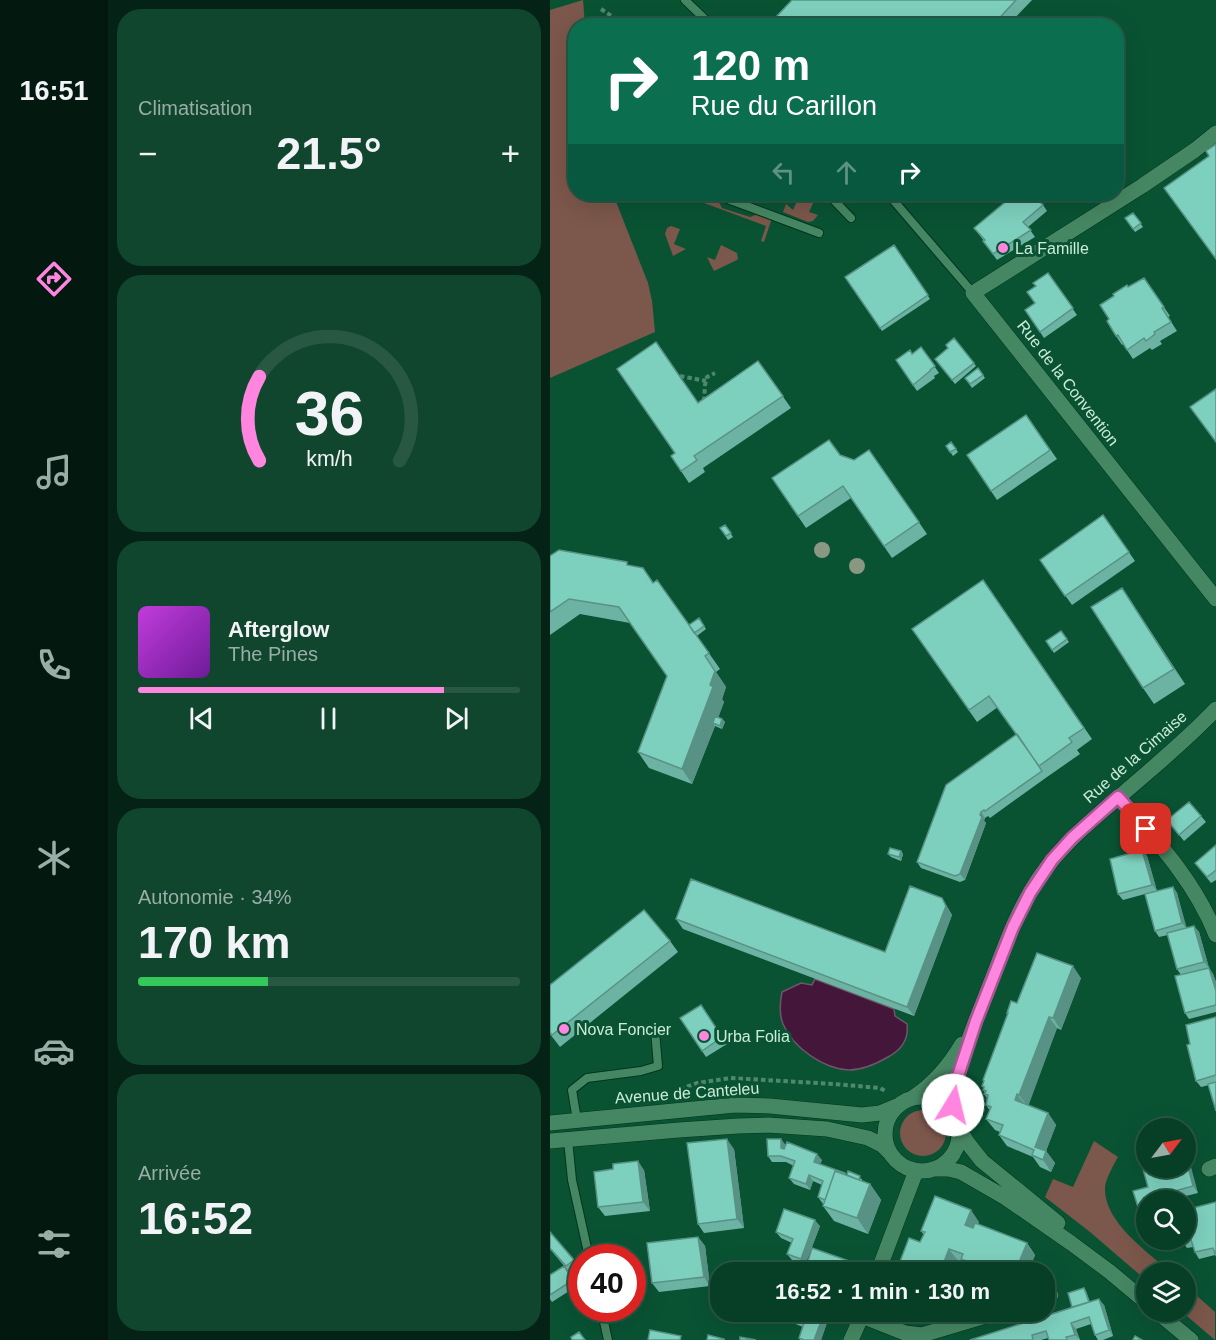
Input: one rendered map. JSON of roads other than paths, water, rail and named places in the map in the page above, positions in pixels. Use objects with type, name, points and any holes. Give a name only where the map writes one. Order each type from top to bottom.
[{"type":"street","points":[[1124,197],[1195,150],[1216,133]]},
{"type":"street","points":[[973,293],[1118,201]]},
{"type":"street","name":"Rue de la Convention","points":[[973,293],[1216,599]]},
{"type":"street","name":"Rue de la Cimaise","points":[[954,1113],[955,1085],[976,1021],[1013,927],[1040,876],[1072,838],[1216,709]]},
{"type":"street","points":[[1118,797],[1182,872],[1198,898],[1216,936]]},
{"type":"street","name":"Rue de la Cimaise","points":[[912,1098],[929,1086],[942,1072],[976,1021]]},
{"type":"street","points":[[891,1154],[885,1132],[889,1118],[897,1107],[912,1098],[924,1096],[935,1099],[954,1113],[967,1142],[982,1161],[1066,1229],[1110,1272]]},
{"type":"street","name":"Avenue de Canteleu","points":[[550,1123],[735,1105],[862,1115],[880,1113],[897,1107]]},
{"type":"street","points":[[550,1142],[702,1128],[768,1125],[827,1130],[868,1138],[882,1145],[900,1164],[916,1171],[948,1169],[968,1175],[1040,1221],[1136,1294]]},
{"type":"street","points":[[934,1170],[945,1164],[954,1154],[959,1142],[959,1128]]},
{"type":"street","points":[[882,1262],[916,1171]]},
{"type":"street","points":[[851,1340],[859,1322]]},
{"type":"street","points":[[882,1322],[905,1333],[922,1335],[965,1322]]},
{"type":"street","points":[[1169,1322],[1191,1340]]},
{"type":"lane","points":[[685,0],[704,18]]},
{"type":"lane","points":[[733,201],[819,233]]},
{"type":"lane","points":[[835,201],[851,218]]},
{"type":"lane","name":"Rue de la Convention","points":[[894,201],[973,293]]},
{"type":"lane","points":[[577,1120],[572,1090],[587,1078],[641,1071],[658,1066],[655,1031]]},
{"type":"lane","points":[[568,1140],[572,1180],[586,1244]]},
{"type":"lane","points":[[604,1322],[608,1340]]},
{"type":"place","name":"La Famille","points":[[1003,248]]},
{"type":"place","name":"Nova Foncier","points":[[564,1029]]},
{"type":"place","name":"Urba Folia","points":[[704,1036]]}]
